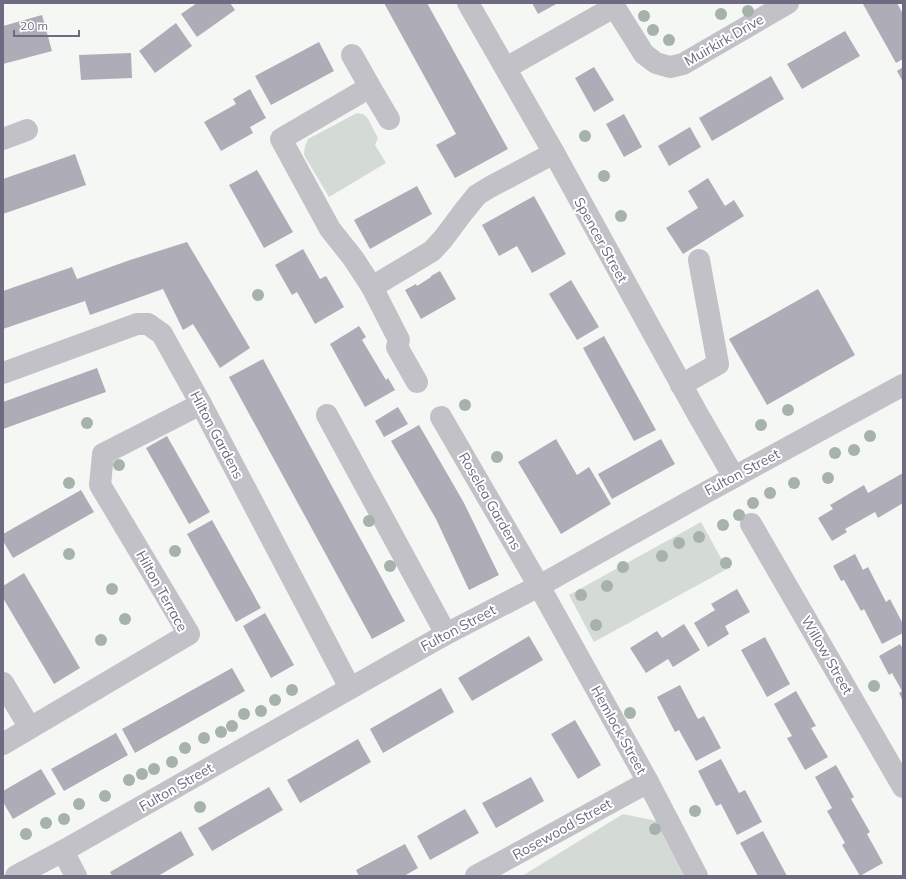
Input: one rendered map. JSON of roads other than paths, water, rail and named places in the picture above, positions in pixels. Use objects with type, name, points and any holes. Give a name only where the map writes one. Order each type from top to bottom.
[{"type":"street","name":"Spencer Street","points":[[468,3],[554,153],[734,477]]},
{"type":"street","name":"Muirkirk Drive","points":[[506,68],[613,5],[644,54],[656,63],[670,67],[683,64],[788,3]]},
{"type":"street","points":[[352,55],[389,120]]},
{"type":"street","points":[[370,87],[281,139],[330,229],[353,258],[372,287],[399,340],[397,347],[417,382]]},
{"type":"street","points":[[3,139],[27,130]]},
{"type":"street","points":[[372,287],[432,251],[477,195],[554,153]]},
{"type":"street","points":[[681,384],[718,364],[699,260]]},
{"type":"street","name":"Hilton Gardens","points":[[3,372],[137,324],[148,324],[162,334],[201,404],[350,688]]},
{"type":"street","name":"Fulton Street","points":[[16,876],[63,851],[446,634],[539,586],[696,497],[903,385]]},
{"type":"street","name":"Hilton Terrace","points":[[3,744],[189,634],[100,485],[103,454],[201,404]]},
{"type":"street","points":[[327,415],[446,634]]},
{"type":"street","name":"Roselea Gardens","points":[[441,416],[539,586]]},
{"type":"street","name":"Willow Street","points":[[752,524],[903,787]]},
{"type":"street","name":"Hemlock Street","points":[[539,586],[648,782],[697,876]]},
{"type":"street","points":[[3,683],[30,728]]},
{"type":"street","name":"Rosewood Street","points":[[476,876],[648,782]]},
{"type":"street","points":[[63,851],[76,876]]}]
